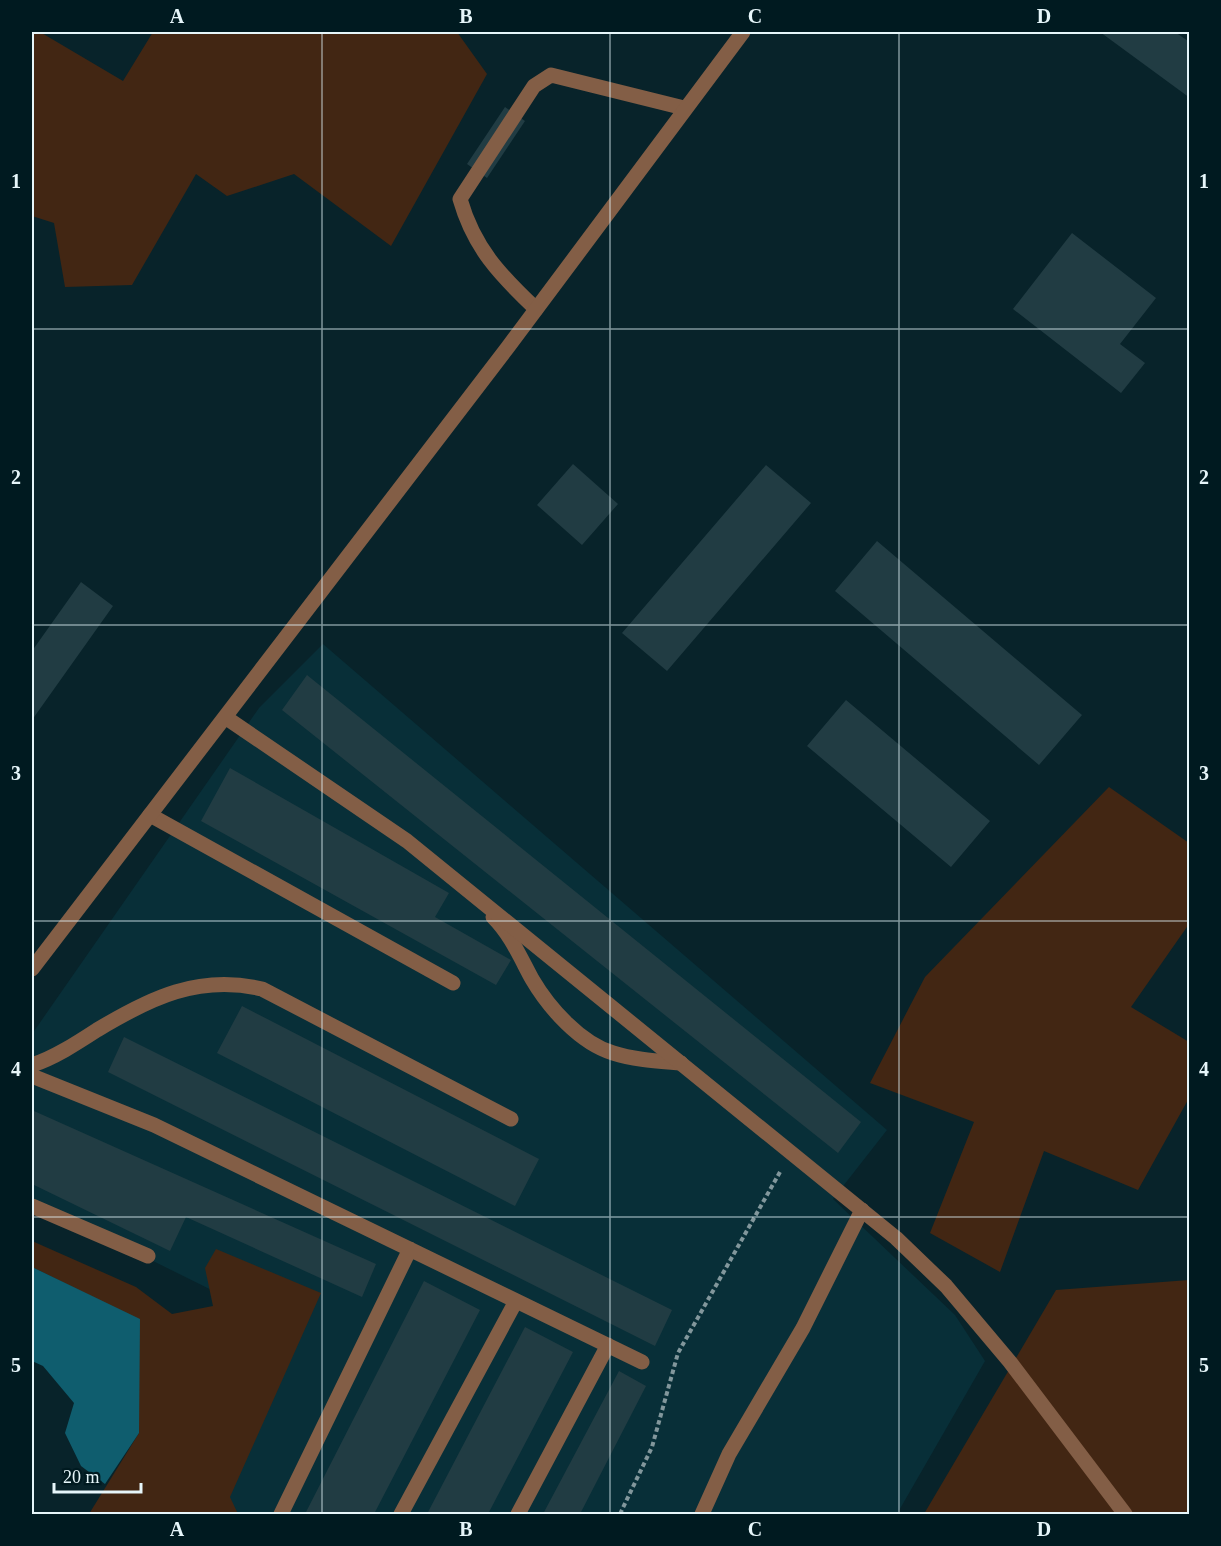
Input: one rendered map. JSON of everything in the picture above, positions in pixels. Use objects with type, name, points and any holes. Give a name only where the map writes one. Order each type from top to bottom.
[{"type":"street","points":[[32,969],[536,309],[743,32]]},
{"type":"street","points":[[536,309],[485,257],[468,226],[459,199],[534,86],[550,75],[684,108]]},
{"type":"street","points":[[225,717],[407,841],[862,1210],[946,1286],[1010,1362],[1125,1515]]},
{"type":"street","points":[[150,815],[453,983]]},
{"type":"street","points":[[470,892],[502,926],[533,980],[555,1012],[586,1038],[611,1053],[643,1060],[681,1063]]},
{"type":"street","points":[[32,1065],[155,999],[206,984],[236,983],[262,989],[511,1119]]},
{"type":"street","points":[[32,1076],[154,1125],[642,1362]]},
{"type":"street","points":[[32,1206],[148,1256]]},
{"type":"street","points":[[702,1515],[729,1454],[803,1328],[862,1210]]},
{"type":"street","points":[[281,1515],[410,1249]]},
{"type":"street","points":[[401,1515],[516,1301]]},
{"type":"street","points":[[518,1515],[608,1345]]},
{"type":"path","points":[[620,1515],[652,1447],[678,1353],[791,1153]]},
{"type":"shaded area","points":[[32,32],[40,32],[123,81],[153,32],[457,32],[487,74],[391,246],[294,174],[227,196],[196,174],[132,285],[65,287],[54,223],[32,216]]},
{"type":"shaded area","points":[[323,644],[887,1130],[833,1199],[955,1315],[985,1361],[897,1514],[218,1514],[274,1321],[32,1201],[32,1034],[259,708]]},
{"type":"shaded area","points":[[1109,787],[1189,843],[1189,924],[1131,1007],[1189,1042],[1189,1098],[1138,1190],[1044,1151],[1000,1272],[930,1233],[974,1122],[870,1083],[925,977]]},
{"type":"shaded area","points":[[32,1241],[136,1287],[172,1314],[213,1306],[205,1268],[216,1249],[321,1293],[230,1497],[238,1514],[89,1514],[139,1433],[137,1319],[32,1267]]},
{"type":"shaded area","points":[[32,1267],[140,1319],[139,1433],[105,1484],[81,1466],[65,1433],[74,1403],[43,1366],[32,1361]]},
{"type":"shaded area","points":[[1189,1280],[1189,1514],[924,1514],[1056,1290]]},
{"type":"building","points":[[1100,32],[1175,32],[1188,41],[1190,38],[1190,98]]},
{"type":"building","points":[[505,107],[525,121],[487,178],[467,164]]},
{"type":"building","points":[[1072,233],[1156,298],[1120,344],[1145,363],[1121,393],[1013,309]]},
{"type":"building","points":[[573,464],[618,504],[582,545],[537,505]]},
{"type":"building","points":[[766,465],[811,503],[667,671],[622,633]]},
{"type":"building","points":[[877,541],[1082,715],[1039,765],[835,591]]},
{"type":"building","points":[[81,582],[113,606],[32,720],[32,651]]},
{"type":"building","points":[[307,675],[861,1122],[838,1153],[282,710]]},
{"type":"building","points":[[846,700],[990,821],[951,867],[807,746]]},
{"type":"building","points":[[230,768],[449,893],[435,917],[511,960],[496,985],[201,821]]},
{"type":"building","points":[[242,1006],[539,1159],[515,1206],[217,1053]]},
{"type":"building","points":[[124,1037],[672,1310],[655,1346],[108,1072]]},
{"type":"building","points":[[34,1111],[376,1264],[362,1297],[186,1217],[170,1251],[32,1184]]},
{"type":"building","points":[[424,1281],[480,1310],[374,1514],[305,1514]]},
{"type":"building","points":[[525,1327],[573,1352],[488,1514],[427,1514]]},
{"type":"building","points":[[619,1371],[646,1386],[580,1514],[543,1514]]}]
